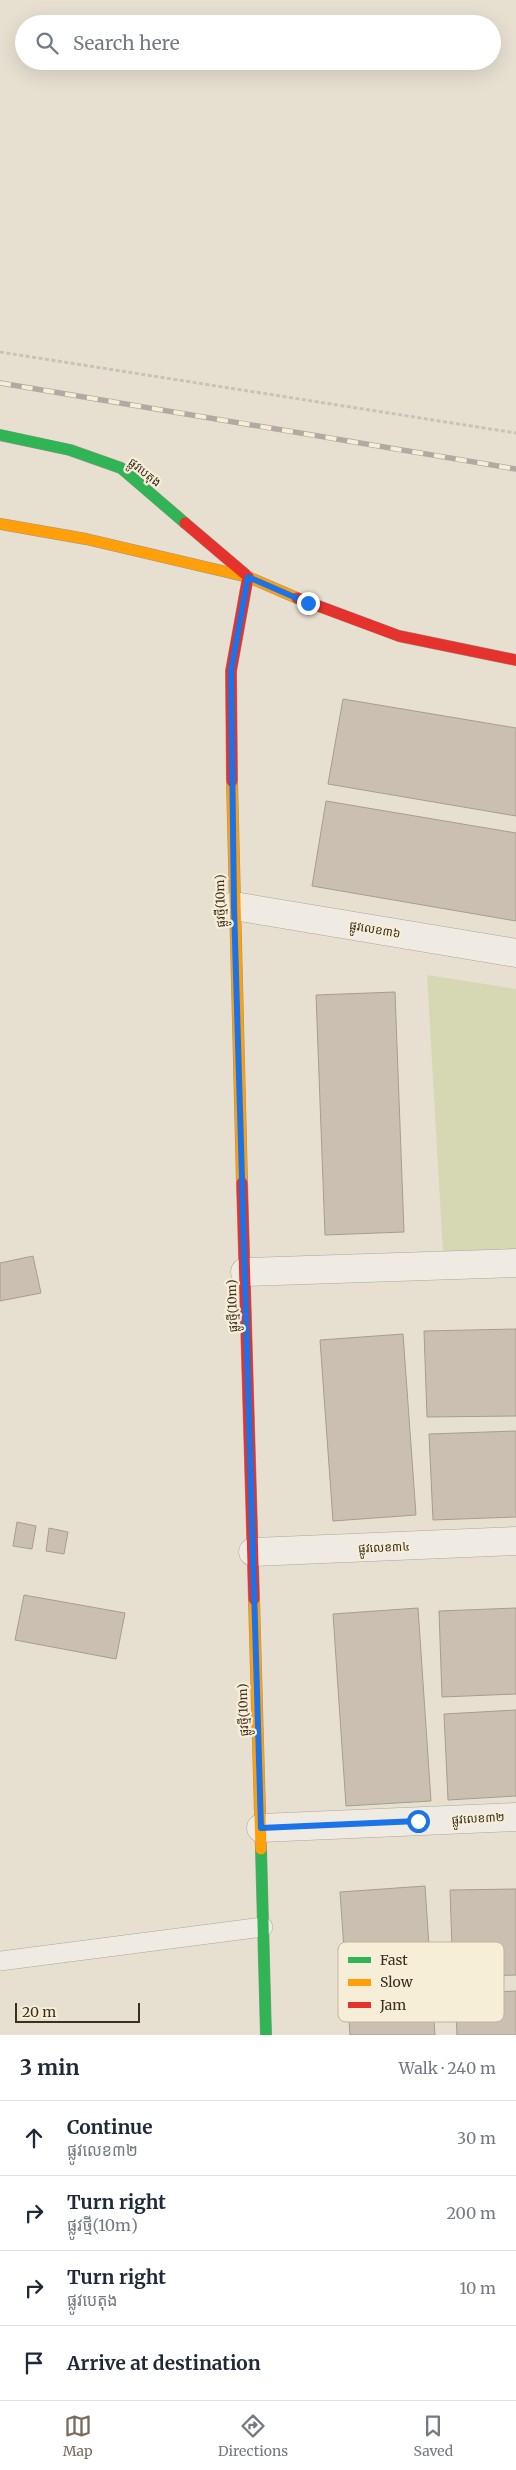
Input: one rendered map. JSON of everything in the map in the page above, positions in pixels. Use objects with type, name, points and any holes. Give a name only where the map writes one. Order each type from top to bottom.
[{"type":"street","name":"ផ្លូវបេតុង","points":[[0,435],[70,450],[121,468],[248,577]]},
{"type":"street","name":"ផ្លូវបេតុង","points":[[0,524],[86,539],[248,577],[308,603],[399,636],[516,660]]},
{"type":"street","name":"ផ្លូវថ្មី(10m)","points":[[248,577],[231,671],[234,906],[266,2035]]},
{"type":"street","name":"ផ្លូវលេខ៣៦","points":[[234,906],[516,953]]},
{"type":"street","points":[[244,1272],[516,1263]]},
{"type":"street","name":"ផ្លូវលេខ៣៤","points":[[253,1552],[516,1541]]},
{"type":"street","name":"ផ្លូវលេខ៣២","points":[[261,1828],[516,1817]]},
{"type":"lane","points":[[0,1961],[263,1927]]},
{"type":"path","points":[[0,352],[516,433]]},
{"type":"green space","points":[[427,975],[516,989],[516,1250],[443,1253]]},
{"type":"building","points":[[343,699],[516,728],[516,816],[328,784]]},
{"type":"building","points":[[326,801],[516,833],[516,921],[312,886]]},
{"type":"building","points":[[395,992],[404,1232],[325,1235],[316,995]]},
{"type":"building","points":[[33,1256],[41,1293],[0,1301],[0,1263]]},
{"type":"building","points":[[516,1329],[516,1416],[427,1417],[424,1331]]},
{"type":"building","points":[[403,1334],[416,1515],[333,1521],[320,1340]]},
{"type":"building","points":[[516,1431],[516,1517],[433,1520],[429,1434]]},
{"type":"building","points":[[17,1522],[36,1526],[32,1549],[13,1546]]},
{"type":"building","points":[[49,1528],[68,1532],[64,1554],[46,1551]]},
{"type":"building","points":[[24,1595],[125,1613],[116,1659],[15,1640]]},
{"type":"building","points":[[418,1608],[431,1801],[346,1806],[333,1614]]},
{"type":"building","points":[[516,1608],[516,1694],[442,1697],[439,1611]]},
{"type":"building","points":[[516,1710],[516,1796],[448,1800],[444,1714]]},
{"type":"building","points":[[425,1886],[429,1942],[343,1942],[340,1892]]},
{"type":"building","points":[[516,1889],[516,1975],[504,1975],[504,1942],[452,1942],[450,1890]]},
{"type":"building","points":[[516,1991],[516,2035],[457,2035],[456,2022],[504,2022],[504,1992]]},
{"type":"building","points":[[349,2022],[434,2022],[435,2035],[350,2035]]},
{"type":"railway","points":[[0,383],[516,469]]},
{"type":"traffic: fast","points":[[0,435],[70,450],[121,468],[185,523]]},
{"type":"traffic: fast","points":[[261,1849],[266,2035]]},
{"type":"traffic: slow","points":[[0,524],[86,539],[248,577],[297,598]]},
{"type":"traffic: slow","points":[[232,781],[242,1183]]},
{"type":"traffic: slow","points":[[254,1599],[261,1849]]},
{"type":"traffic: jam","points":[[185,523],[245,574]]},
{"type":"traffic: jam","points":[[232,781],[231,671],[248,577]]},
{"type":"traffic: jam","points":[[297,598],[399,636],[516,660]]},
{"type":"traffic: jam","points":[[242,1183],[254,1599]]},
{"type":"route","points":[[308,603],[248,577],[231,671],[234,906],[261,1828],[418,1821]]}]
